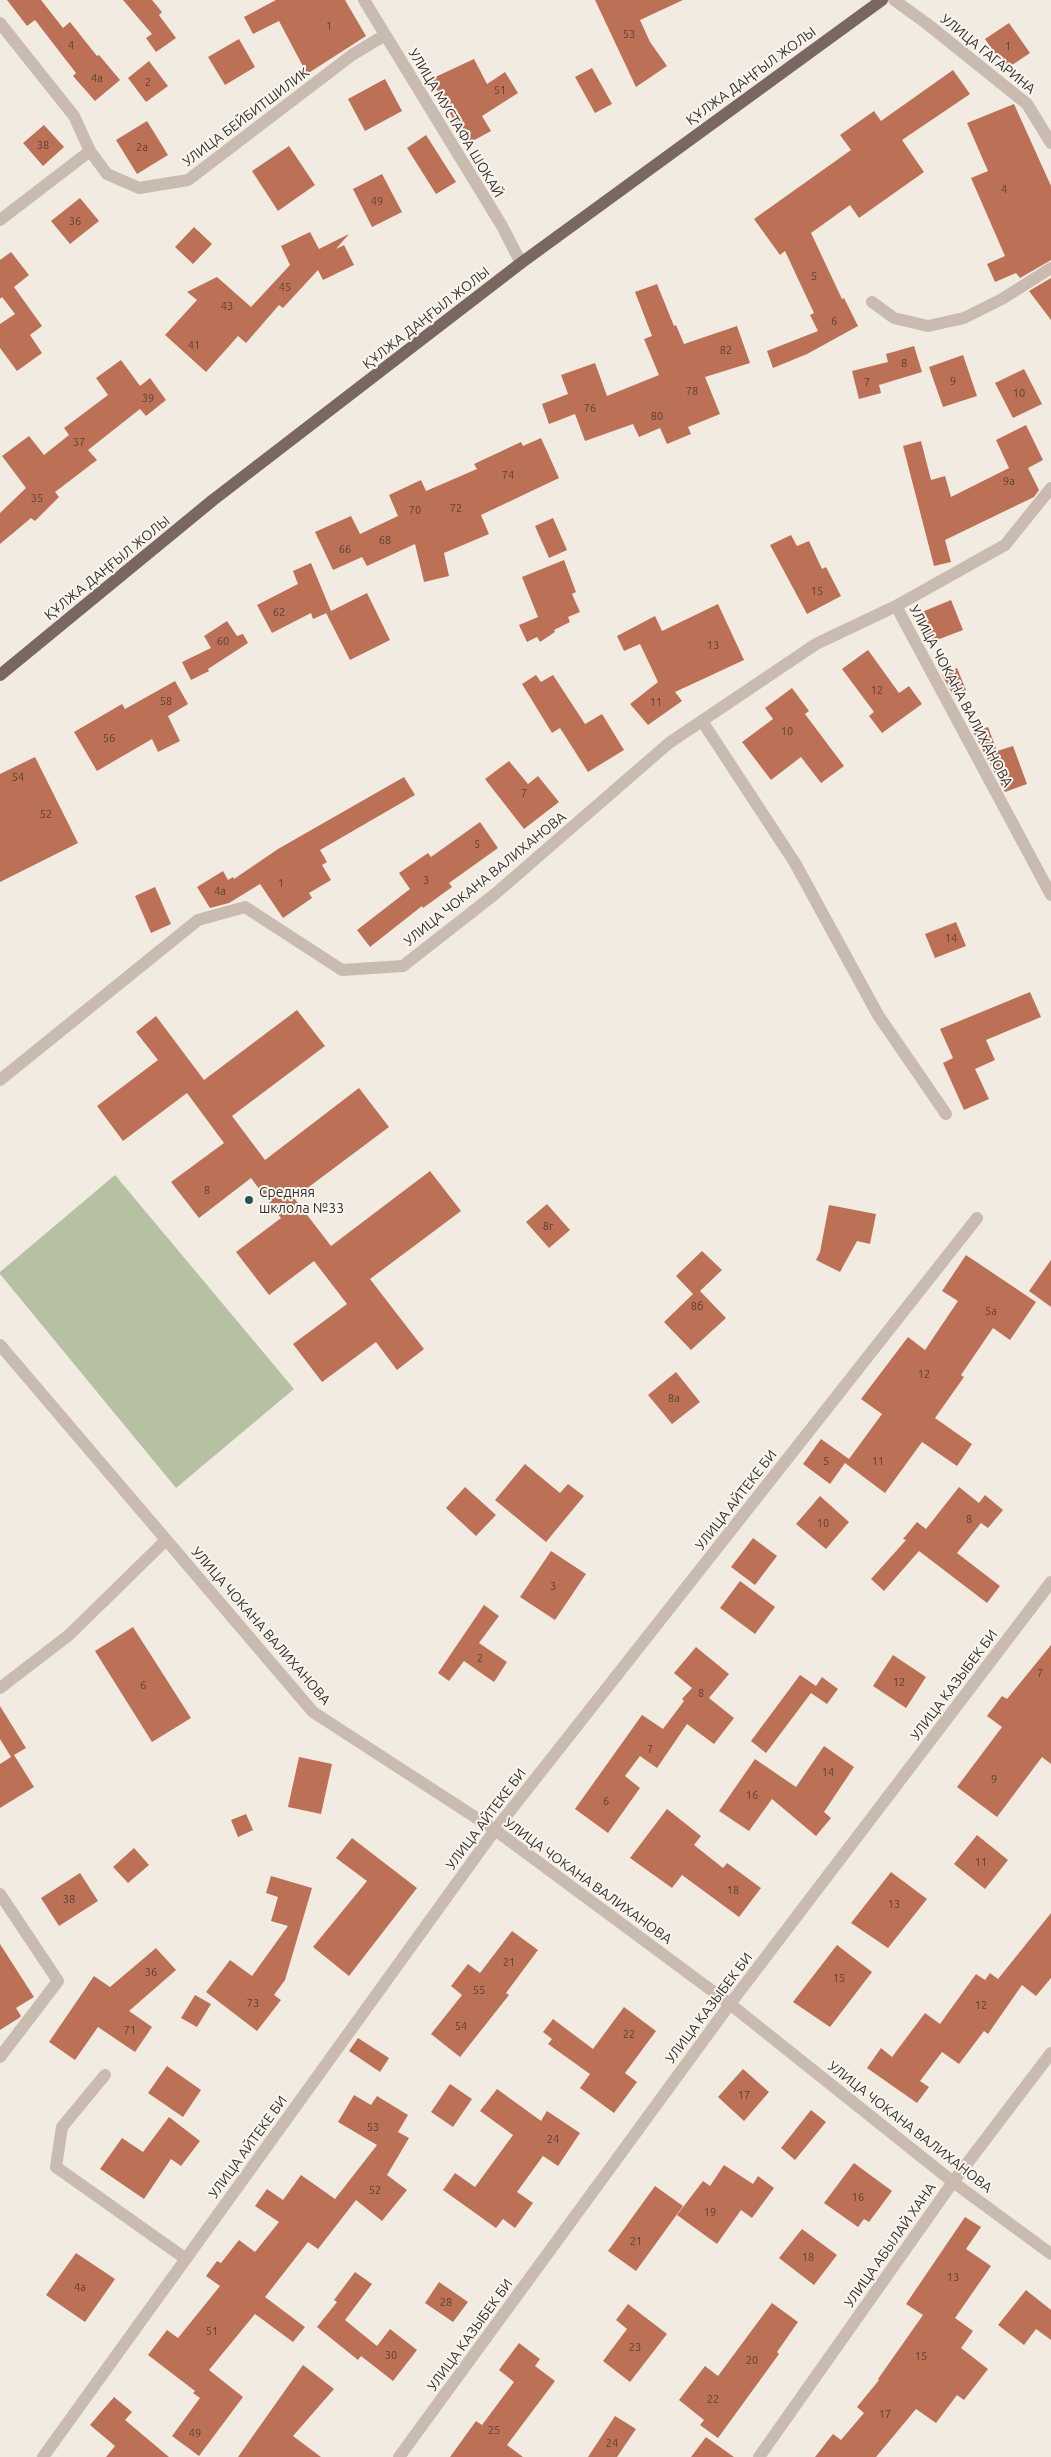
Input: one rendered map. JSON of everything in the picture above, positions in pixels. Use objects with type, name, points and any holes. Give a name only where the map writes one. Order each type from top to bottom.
[{"type":"main road","name":"ҚҰЛЖА ДАҢҒЫЛ ЖОЛЫ","points":[[0,675],[213,500],[522,263],[882,0]]},
{"type":"street","name":"УЛИЦА МУСТАФА ШОКАЙ","points":[[364,0],[522,263]]},
{"type":"street","name":"УЛИЦА ГАГАРИНА","points":[[894,0],[926,23],[1027,104],[1051,143]]},
{"type":"street","name":"УЛИЦА БЕЙБИТШИЛИК","points":[[0,23],[74,116],[90,151],[107,174],[139,188],[188,180],[352,55],[385,35]]},
{"type":"street","points":[[0,220],[90,151]]},
{"type":"street","points":[[872,302],[894,318],[928,326],[964,318],[1002,300],[1051,268]]},
{"type":"street","points":[[896,606],[1005,545],[1051,488]]},
{"type":"street","name":"УЛИЦА ЧОКАНА ВАЛИХАНОВА","points":[[0,1080],[198,920],[245,907],[342,970],[403,966],[495,894],[669,742],[816,644],[896,606],[1051,895]]},
{"type":"street","points":[[702,721],[795,863],[878,1015],[946,1114]]},
{"type":"street","name":"УЛИЦА АЙТЕКЕ БИ","points":[[43,2457],[495,1830],[977,1218]]},
{"type":"street","name":"УЛИЦА ЧОКАНА ВАЛИХАНОВА","points":[[0,1345],[313,1712],[495,1830],[730,2004],[953,2182],[1051,2254]]},
{"type":"street","points":[[0,1688],[69,1635],[166,1540]]},
{"type":"street","name":"УЛИЦА КАЗЫБЕК БИ","points":[[399,2457],[730,2004],[1051,1582]]},
{"type":"street","points":[[0,1894],[58,1981],[0,2057]]},
{"type":"street","name":"УЛИЦА АБЫЛАЙ ХАНА","points":[[759,2457],[953,2182],[1051,2053]]},
{"type":"street","points":[[105,2075],[62,2127],[56,2167],[186,2259]]},
{"type":"green space","points":[[115,1175],[294,1389],[176,1488],[0,1274],[0,1272]]},
{"type":"building","points":[[7,0],[41,0],[63,28],[70,22],[97,56],[99,55],[120,80],[95,101],[73,76],[76,73],[35,20],[27,26]]},
{"type":"building","points":[[123,0],[152,0],[162,12],[159,15],[176,38],[156,52],[146,38],[152,34]]},
{"type":"building","points":[[276,0],[345,0],[366,36],[307,74],[279,21],[253,34],[244,17]]},
{"type":"building","points":[[595,0],[683,0],[640,20],[650,42],[667,66],[636,87]]},
{"type":"building","points":[[1009,23],[1030,53],[1006,69],[985,39]]},
{"type":"building","points":[[239,39],[255,67],[225,85],[208,57]]},
{"type":"building","points":[[474,59],[487,84],[505,72],[518,93],[482,116],[491,131],[467,144],[431,79]]},
{"type":"building","points":[[149,61],[168,86],[146,102],[128,78]]},
{"type":"building","points":[[592,68],[612,104],[595,113],[575,77]]},
{"type":"building","points":[[953,70],[970,94],[902,140],[924,172],[859,218],[850,205],[811,233],[842,299],[844,298],[858,326],[807,354],[773,368],[767,351],[818,331],[810,315],[814,313],[785,251],[780,255],[754,219],[851,150],[840,135],[874,111],[881,121]]},
{"type":"building","points":[[385,79],[402,111],[365,131],[348,99]]},
{"type":"building","points":[[1014,104],[1051,186],[1051,260],[1020,278],[1016,273],[995,282],[987,264],[1005,256],[971,178],[988,171],[967,123]]},
{"type":"building","points":[[147,121],[168,155],[137,174],[116,140]]},
{"type":"building","points":[[44,125],[64,147],[43,166],[23,143]]},
{"type":"building","points":[[426,135],[456,182],[436,194],[407,148]]},
{"type":"building","points":[[289,146],[315,185],[278,211],[252,171]]},
{"type":"building","points":[[382,174],[402,212],[372,227],[353,189]]},
{"type":"building","points":[[80,198],[99,221],[70,244],[51,221]]},
{"type":"building","points":[[194,227],[212,244],[193,264],[175,247]]},
{"type":"building","points":[[310,232],[319,249],[349,234],[336,249],[344,245],[354,265],[323,280],[318,270],[283,308],[279,305],[246,343],[238,336],[206,372],[165,335],[197,300],[187,292],[217,277],[251,307],[290,265],[281,246]]},
{"type":"building","points":[[11,252],[29,275],[14,287],[42,326],[30,335],[42,353],[17,371],[0,348],[0,324],[15,314],[2,297],[0,299],[0,260]]},
{"type":"building","points":[[1051,278],[1051,320],[1029,291]]},
{"type":"building","points":[[657,284],[674,326],[676,325],[684,344],[737,326],[750,363],[705,377],[720,414],[688,427],[691,434],[667,444],[660,428],[639,437],[633,424],[585,441],[575,414],[549,424],[542,404],[568,394],[561,375],[595,363],[607,396],[659,375],[644,339],[652,336],[635,292]]},
{"type":"building","points":[[914,346],[922,372],[879,385],[881,393],[859,399],[852,371],[888,362],[886,354]]},
{"type":"building","points":[[963,355],[977,396],[943,407],[929,367]]},
{"type":"building","points":[[121,360],[140,386],[150,378],[166,400],[146,416],[140,409],[88,450],[97,460],[55,492],[59,497],[35,521],[31,518],[0,544],[0,513],[26,488],[2,456],[29,436],[44,455],[69,435],[64,428],[108,395],[96,378]]},
{"type":"building","points":[[1024,369],[1042,404],[1013,418],[995,383]]},
{"type":"building","points":[[1026,425],[1043,460],[1028,468],[1039,490],[1034,497],[945,540],[951,562],[934,566],[903,446],[921,441],[931,480],[945,476],[951,497],[1009,468],[996,440]]},
{"type":"building","points":[[541,438],[559,478],[481,515],[489,534],[444,553],[449,576],[424,582],[415,544],[367,566],[362,557],[333,570],[315,532],[351,516],[360,534],[398,516],[389,495],[421,480],[426,491],[477,469],[474,464],[521,442],[523,446]]},
{"type":"building","points":[[553,518],[567,550],[549,558],[535,526]]},
{"type":"building","points":[[791,535],[797,546],[809,541],[822,569],[826,567],[841,596],[807,614],[770,545]]},
{"type":"building","points":[[564,560],[576,592],[572,594],[580,612],[568,617],[570,622],[554,630],[555,632],[540,642],[537,637],[527,642],[519,625],[538,617],[522,577]]},
{"type":"building","points":[[311,563],[331,611],[367,593],[390,640],[350,660],[326,613],[313,619],[311,613],[272,633],[257,605],[298,584],[293,571]]},
{"type":"building","points":[[951,600],[963,630],[929,643],[917,614]]},
{"type":"building","points":[[718,604],[744,660],[675,692],[682,701],[648,725],[630,704],[658,682],[640,644],[624,651],[617,636],[655,616],[662,631]]},
{"type":"building","points":[[227,621],[237,636],[243,634],[248,643],[208,669],[209,671],[191,680],[182,662],[211,648],[204,636]]},
{"type":"building","points":[[868,650],[899,693],[909,686],[922,704],[882,733],[869,716],[874,712],[842,669]]},
{"type":"building","points":[[957,668],[966,690],[953,695],[942,675]]},
{"type":"building","points":[[536,675],[541,682],[553,675],[585,724],[602,714],[624,750],[588,772],[560,728],[552,733],[522,684]]},
{"type":"building","points":[[175,681],[188,704],[168,716],[180,741],[158,752],[152,739],[97,771],[74,732],[122,704],[125,709]]},
{"type":"building","points":[[792,688],[809,711],[805,714],[844,766],[821,783],[801,757],[771,780],[742,742],[773,719],[765,708]]},
{"type":"building","points":[[988,727],[997,751],[1013,746],[1027,784],[1005,792],[973,732]]},
{"type":"building","points":[[35,757],[78,843],[0,882],[0,774]]},
{"type":"building","points":[[509,761],[528,784],[538,776],[559,802],[524,829],[485,779]]},
{"type":"building","points":[[404,777],[415,795],[320,850],[327,862],[322,865],[331,880],[309,893],[312,898],[283,918],[260,884],[229,903],[210,908],[197,887],[223,871],[228,880],[233,877],[234,879],[278,849]]},
{"type":"building","points":[[480,822],[498,848],[449,883],[452,887],[423,908],[422,906],[370,947],[357,930],[410,889],[399,873],[428,853],[431,857]]},
{"type":"building","points":[[155,887],[171,924],[151,933],[135,896]]},
{"type":"building","points":[[956,922],[966,946],[935,958],[925,934]]},
{"type":"building","points":[[1030,992],[1041,1017],[986,1040],[995,1060],[975,1069],[989,1099],[964,1110],[943,1063],[953,1058],[940,1029]]},
{"type":"building","points":[[297,1010],[325,1046],[232,1116],[265,1160],[359,1088],[389,1127],[294,1198],[331,1246],[430,1171],[461,1211],[370,1279],[424,1349],[397,1370],[376,1342],[322,1382],[293,1344],[347,1304],[314,1261],[269,1295],[236,1252],[281,1218],[251,1178],[199,1218],[171,1182],[224,1143],[187,1093],[123,1141],[97,1106],[158,1060],[136,1032],[156,1016],[204,1080]]},
{"type":"building","points":[[547,1204],[570,1230],[549,1248],[526,1222]]},
{"type":"building","points":[[829,1205],[876,1214],[870,1244],[857,1241],[840,1272],[816,1260],[820,1252]]},
{"type":"building","points":[[702,1251],[722,1270],[700,1291],[726,1318],[691,1350],[664,1322],[693,1294],[676,1276]]},
{"type":"building","points":[[966,1255],[1036,1302],[1010,1340],[993,1328],[961,1375],[964,1377],[935,1418],[972,1444],[957,1466],[922,1442],[885,1493],[845,1463],[830,1484],[803,1464],[821,1439],[849,1459],[882,1414],[861,1399],[908,1337],[925,1350],[958,1301],[942,1291]]},
{"type":"building","points":[[1051,1260],[1051,1307],[1029,1291]]},
{"type":"building","points":[[676,1372],[700,1402],[672,1424],[648,1395]]},
{"type":"building","points":[[525,1464],[560,1493],[568,1484],[584,1496],[546,1542],[495,1500]]},
{"type":"building","points":[[465,1487],[496,1515],[476,1536],[446,1508]]},
{"type":"building","points":[[959,1487],[979,1503],[985,1495],[1003,1510],[988,1528],[981,1523],[957,1553],[1000,1586],[987,1603],[919,1551],[884,1591],[871,1579],[906,1540],[903,1539],[917,1522],[926,1529]]},
{"type":"building","points":[[820,1496],[849,1522],[826,1549],[796,1524]]},
{"type":"building","points":[[753,1538],[777,1556],[755,1585],[731,1567]]},
{"type":"building","points":[[551,1551],[586,1574],[555,1620],[520,1597]]},
{"type":"building","points":[[740,1581],[775,1607],[755,1634],[720,1608]]},
{"type":"building","points":[[484,1605],[499,1616],[479,1643],[507,1662],[494,1682],[464,1661],[449,1681],[438,1673]]},
{"type":"building","points":[[133,1627],[191,1718],[152,1742],[95,1651]]},
{"type":"building","points":[[1051,1645],[1051,1764],[1042,1757],[997,1817],[957,1787],[1002,1727],[987,1716],[1002,1696],[1007,1699]]},
{"type":"building","points":[[696,1647],[729,1674],[709,1698],[734,1718],[714,1744],[687,1724],[657,1768],[640,1756],[625,1776],[640,1788],[608,1833],[575,1809],[642,1715],[663,1729],[684,1701],[682,1699],[692,1688],[674,1673]]},
{"type":"building","points":[[893,1655],[926,1677],[906,1708],[873,1686]]},
{"type":"building","points":[[800,1675],[816,1686],[822,1677],[838,1689],[827,1704],[811,1693],[766,1753],[751,1741]]},
{"type":"building","points":[[0,1706],[26,1748],[14,1755],[34,1787],[0,1808],[0,1764],[11,1757],[0,1739]]},
{"type":"building","points":[[824,1746],[854,1767],[824,1812],[831,1818],[816,1836],[772,1799],[749,1831],[719,1811],[755,1759],[796,1787]]},
{"type":"building","points":[[299,1757],[332,1764],[321,1814],[288,1807]]},
{"type":"building","points":[[667,1809],[701,1836],[694,1845],[723,1868],[727,1863],[761,1888],[739,1917],[682,1875],[672,1888],[630,1858]]},
{"type":"building","points":[[246,1814],[253,1830],[238,1837],[231,1820]]},
{"type":"building","points":[[977,1835],[1008,1860],[985,1889],[954,1864]]},
{"type":"building","points":[[352,1838],[417,1888],[349,1976],[313,1947],[367,1881],[336,1858]]},
{"type":"building","points":[[134,1848],[149,1865],[128,1883],[113,1867]]},
{"type":"building","points":[[891,1872],[927,1899],[888,1948],[851,1923]]},
{"type":"building","points":[[80,1873],[98,1901],[59,1926],[41,1898]]},
{"type":"building","points":[[271,1876],[312,1888],[285,1980],[274,1995],[281,2000],[257,2031],[206,1992],[230,1960],[252,1976],[288,1926],[271,1921],[278,1897],[266,1893]]},
{"type":"building","points":[[1051,1913],[1051,1978],[1036,1996],[1022,1985],[988,2034],[984,2031],[959,2064],[942,2052],[920,2081],[929,2087],[917,2103],[867,2068],[881,2048],[892,2057],[925,2013],[940,2024],[976,1974],[985,1980],[990,1973],[998,1979]]},
{"type":"building","points":[[512,1931],[538,1950],[506,1993],[509,1995],[460,2057],[431,2034],[462,1995],[451,1986],[468,1964],[480,1973]]},
{"type":"building","points":[[0,1944],[34,1997],[16,2008],[21,2016],[0,2030]]},
{"type":"building","points":[[837,1945],[872,1972],[830,2027],[793,2002]]},
{"type":"building","points":[[156,1948],[176,1970],[129,2011],[152,2027],[135,2052],[98,2027],[75,2060],[49,2042],[94,1976],[110,1987]]},
{"type":"building","points":[[195,1995],[211,2004],[197,2027],[181,2018]]},
{"type":"building","points":[[624,2007],[656,2031],[625,2073],[637,2082],[614,2113],[580,2088],[590,2074],[548,2044],[552,2039],[543,2032],[553,2019],[593,2049]]},
{"type":"building","points":[[358,2038],[389,2058],[380,2072],[349,2051]]},
{"type":"building","points":[[167,2066],[201,2090],[183,2117],[148,2093]]},
{"type":"building","points":[[743,2069],[769,2092],[744,2121],[718,2097]]},
{"type":"building","points":[[450,2084],[472,2099],[453,2127],[431,2112]]},
{"type":"building","points":[[497,2089],[541,2121],[547,2111],[580,2133],[558,2166],[543,2156],[517,2192],[533,2203],[515,2228],[503,2219],[496,2228],[443,2190],[455,2173],[475,2187],[513,2135],[480,2111]]},
{"type":"building","points":[[354,2095],[371,2105],[377,2096],[408,2115],[398,2132],[409,2138],[387,2175],[407,2190],[382,2221],[356,2200],[318,2249],[308,2242],[265,2297],[305,2327],[293,2342],[255,2314],[209,2370],[243,2397],[199,2456],[172,2436],[200,2398],[193,2393],[195,2391],[148,2355],[167,2330],[178,2338],[220,2286],[206,2276],[217,2261],[221,2263],[239,2240],[255,2252],[279,2222],[255,2206],[267,2189],[283,2200],[301,2175],[335,2199],[377,2145],[338,2122]]},
{"type":"building","points":[[811,2110],[826,2122],[795,2160],[781,2148]]},
{"type":"building","points":[[169,2117],[200,2141],[181,2166],[171,2159],[144,2199],[100,2169],[122,2138],[143,2152]]},
{"type":"building","points":[[854,2163],[892,2191],[869,2222],[864,2219],[858,2227],[824,2203]]},
{"type":"building","points":[[724,2165],[753,2184],[758,2176],[774,2188],[752,2218],[741,2210],[717,2244],[677,2215],[703,2181],[710,2186]]},
{"type":"building","points":[[655,2186],[683,2206],[636,2271],[608,2251]]},
{"type":"building","points":[[965,2217],[981,2227],[966,2249],[991,2266],[955,2318],[973,2331],[961,2348],[988,2369],[964,2400],[957,2395],[936,2423],[916,2409],[876,2457],[815,2457],[833,2434],[841,2440],[864,2413],[857,2407],[879,2380],[923,2315],[906,2304]]},
{"type":"building","points":[[802,2229],[837,2255],[814,2285],[779,2258]]},
{"type":"building","points":[[76,2253],[115,2279],[85,2322],[46,2295]]},
{"type":"building","points":[[355,2272],[372,2284],[345,2320],[377,2346],[390,2329],[417,2350],[393,2381],[361,2356],[358,2360],[317,2327],[337,2302],[334,2300]]},
{"type":"building","points":[[439,2282],[468,2302],[453,2322],[425,2303]]},
{"type":"building","points":[[1026,2290],[1051,2310],[1051,2340],[1036,2329],[1024,2345],[998,2325]]},
{"type":"building","points":[[772,2303],[798,2322],[777,2352],[779,2354],[718,2438],[700,2425],[704,2420],[679,2400],[705,2366],[718,2376]]},
{"type":"building","points":[[628,2304],[667,2334],[630,2382],[603,2361],[627,2329],[616,2320]]},
{"type":"building","points":[[519,2343],[540,2359],[535,2366],[555,2381],[507,2445],[523,2457],[450,2457],[476,2421],[482,2425],[514,2382],[499,2370]]},
{"type":"building","points":[[303,2365],[334,2389],[293,2436],[321,2457],[238,2457]]},
{"type":"building","points":[[114,2397],[132,2412],[125,2420],[169,2457],[106,2457],[115,2446],[90,2425]]},
{"type":"building","points":[[615,2416],[636,2429],[617,2457],[588,2457]]},
{"type":"building","points":[[706,2437],[734,2457],[691,2457]]},
{"type":"place","name":"Средняя шклола №33","points":[[249,1200]]}]
